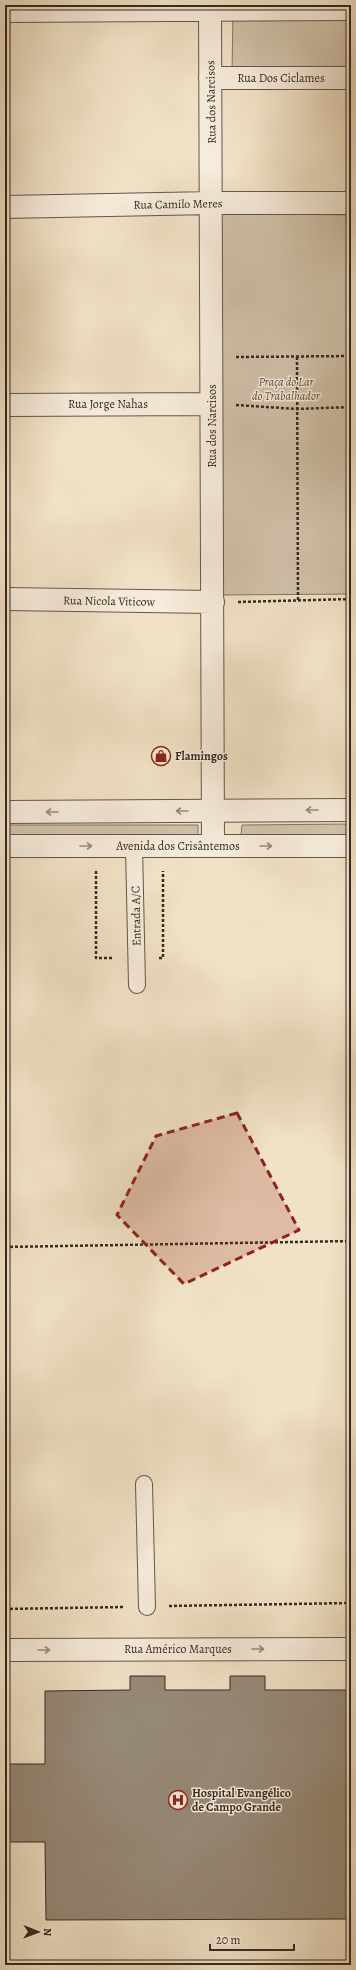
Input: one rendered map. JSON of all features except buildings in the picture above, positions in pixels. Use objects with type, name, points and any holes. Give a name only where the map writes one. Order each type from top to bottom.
[{"type":"street","points":[[5,10],[210,7],[351,9]]},
{"type":"street","name":"Rua dos Narcisos","points":[[210,7],[212,203],[211,404],[213,846]]},
{"type":"street","name":"Rua Dos Ciclames","points":[[210,78],[351,78]]},
{"type":"street","name":"Rua Camilo Meres","points":[[5,207],[212,203],[351,204]]},
{"type":"street","name":"Rua Jorge Nahas","points":[[5,405],[211,404]]},
{"type":"street","name":"Rua Nicola Viticow","points":[[5,600],[213,602]]},
{"type":"street","points":[[5,812],[351,810]]},
{"type":"street","name":"Avenida dos Crisântemos","points":[[5,846],[351,846]]},
{"type":"street","name":"Rua Américo Marques","points":[[5,1650],[351,1648]]},
{"type":"lane","name":"Entrada A/C","points":[[134,847],[137,985]]},
{"type":"lane","points":[[144,1484],[146,1606]]},
{"type":"path","points":[[212,357],[351,356]]},
{"type":"path","points":[[297,357],[298,601]]},
{"type":"path","points":[[211,404],[297,409],[351,406]]},
{"type":"path","points":[[213,602],[351,599]]},
{"type":"path","points":[[96,868],[96,958],[163,958],[163,869],[170,869]]},
{"type":"path","points":[[5,1247],[351,1241]]},
{"type":"path","points":[[5,1609],[351,1603]]},
{"type":"highlighted area","points":[[237,1113],[299,1230],[184,1284],[117,1215],[156,1136]]},
{"type":"green space","points":[[233,12],[351,12],[351,74],[232,74]]},
{"type":"green space","name":"Praça do Lar do Trabalhador","points":[[221,213],[351,215],[351,594],[222,595]]},
{"type":"green space","points":[[351,824],[351,835],[241,835],[242,825]]},
{"type":"green space","points":[[5,825],[198,825],[198,835],[5,835]]},
{"type":"place","name":"Flamingos","points":[[161,756]]},
{"type":"place","name":"Hospital Evangélico de Campo Grande","points":[[178,1800]]}]
